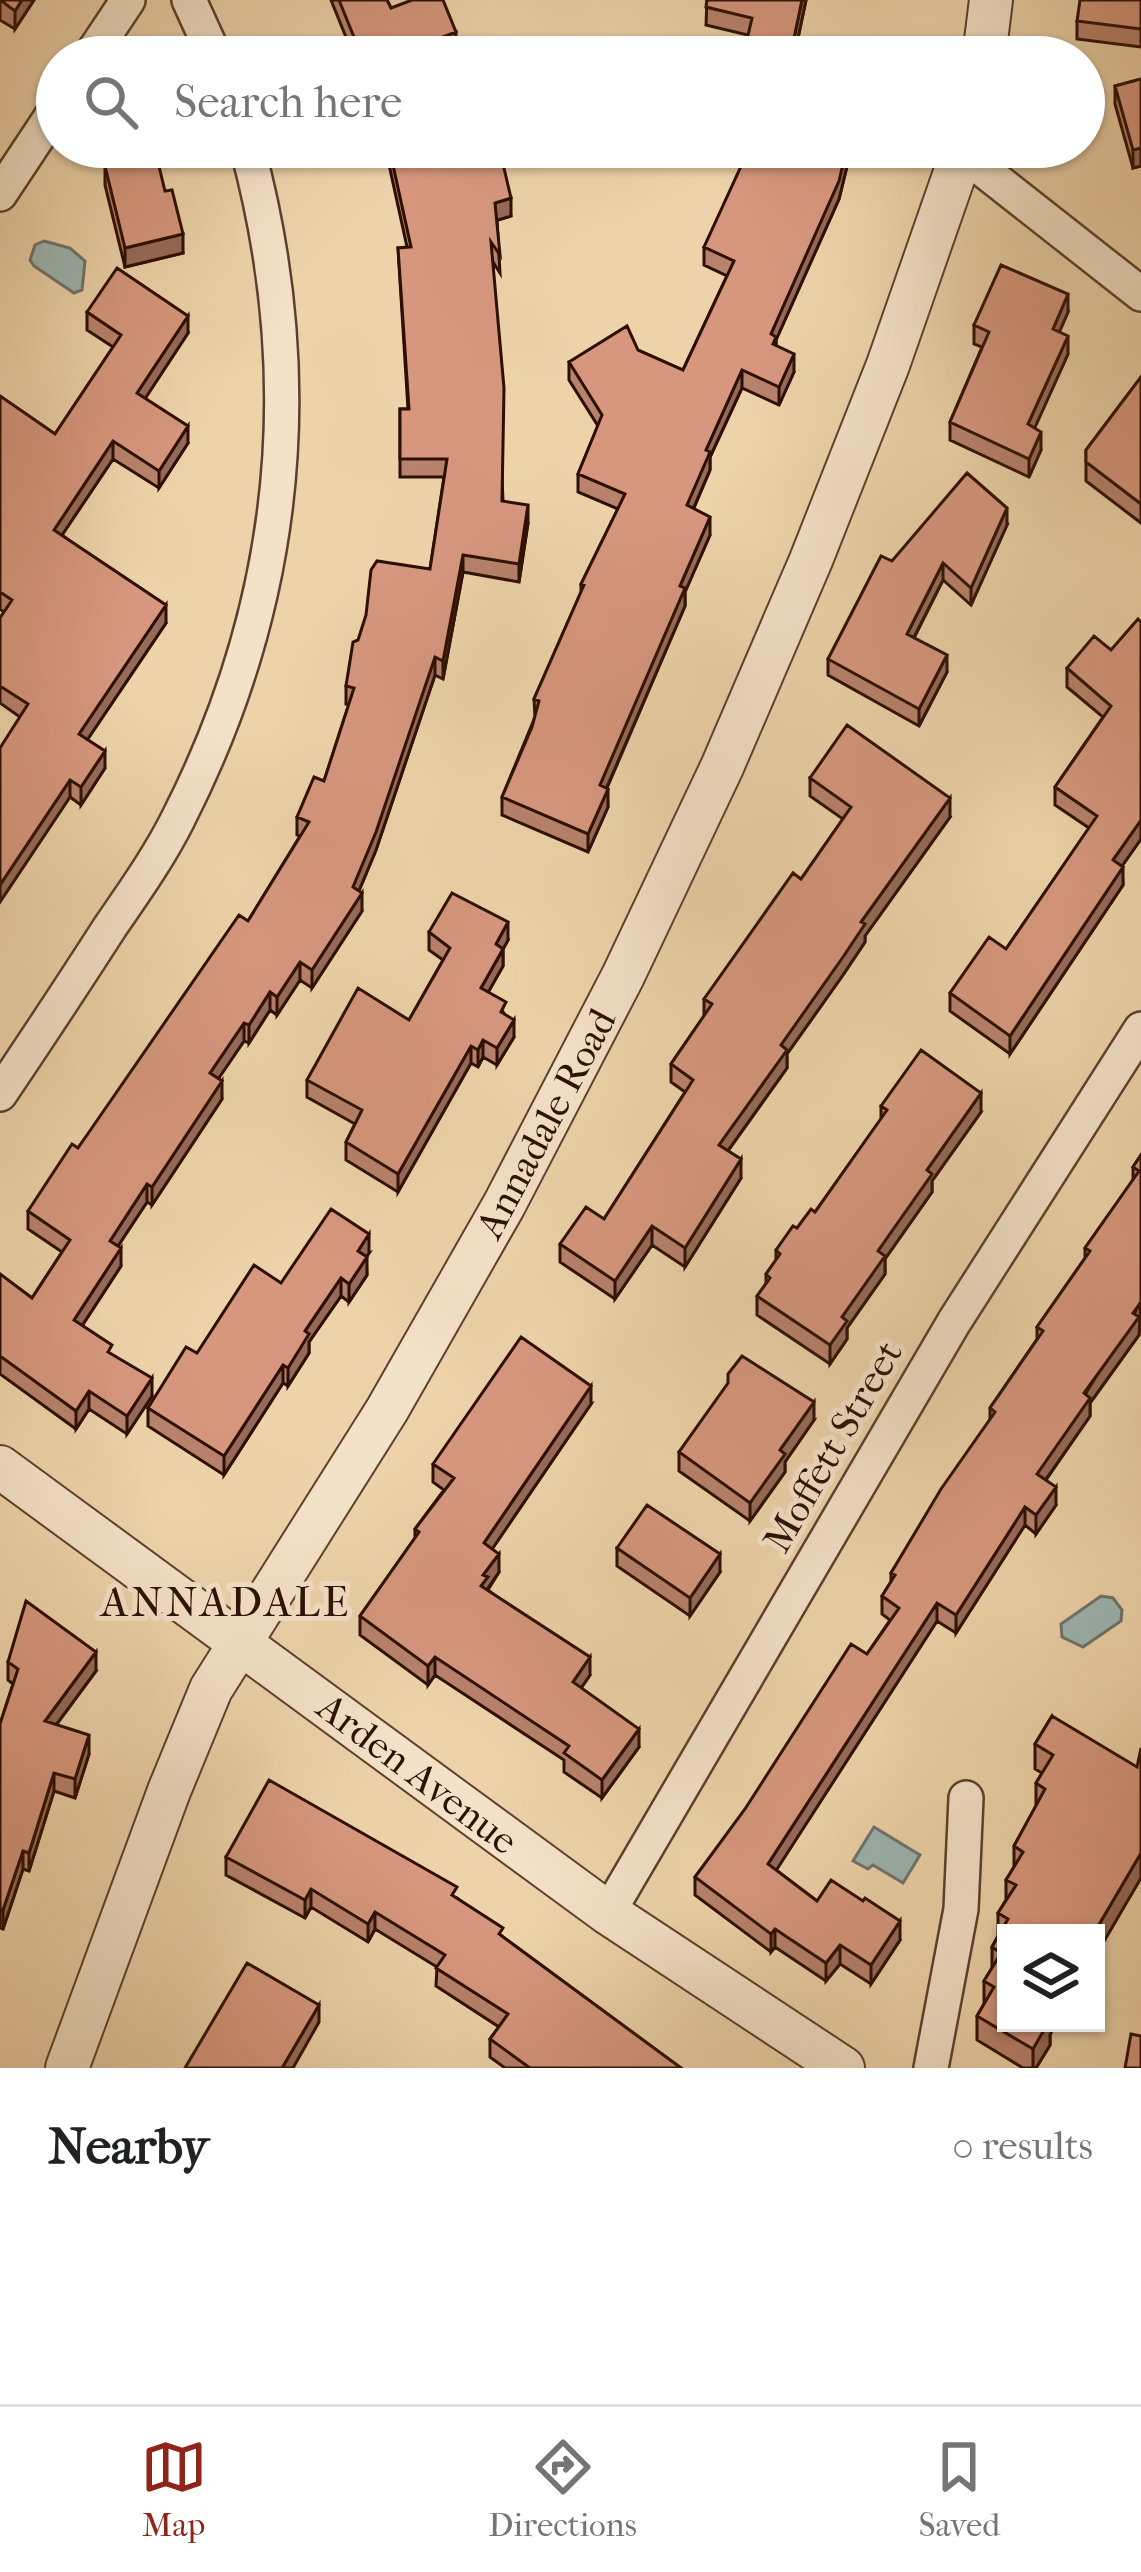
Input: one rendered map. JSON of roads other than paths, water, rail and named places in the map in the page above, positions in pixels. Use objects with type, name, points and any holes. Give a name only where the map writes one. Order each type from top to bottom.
[{"type":"street","points":[[105,36],[128,0]]},
{"type":"street","points":[[189,0],[205,36]]},
{"type":"street","points":[[987,36],[991,0]]},
{"type":"street","points":[[0,194],[36,140]]},
{"type":"street","points":[[0,1094],[177,821],[243,668],[267,576],[281,476],[284,381],[278,292],[253,168]]},
{"type":"street","name":"Annadale Road","points":[[67,2068],[211,1689],[387,1411],[504,1205],[623,976],[722,767],[811,560],[957,168]]},
{"type":"street","points":[[985,168],[1141,295]]},
{"type":"street","name":"Moffett Street","points":[[608,1913],[954,1322],[1141,1029]]},
{"type":"street","name":"Arden Avenue","points":[[0,1468],[608,1913],[843,2068]]},
{"type":"street","points":[[931,2068],[961,1909],[966,1798]]},
{"type":"water","points":[[44,241],[70,248],[85,261],[82,290],[74,293],[34,266],[30,260],[35,245]]},
{"type":"water","points":[[1101,1596],[1113,1598],[1122,1610],[1121,1621],[1083,1647],[1062,1637],[1061,1624]]},
{"type":"water","points":[[874,1827],[920,1855],[903,1883],[873,1865],[868,1869],[853,1861]]},
{"type":"district","name":"ANNADALE","points":[[226,1601]]}]
